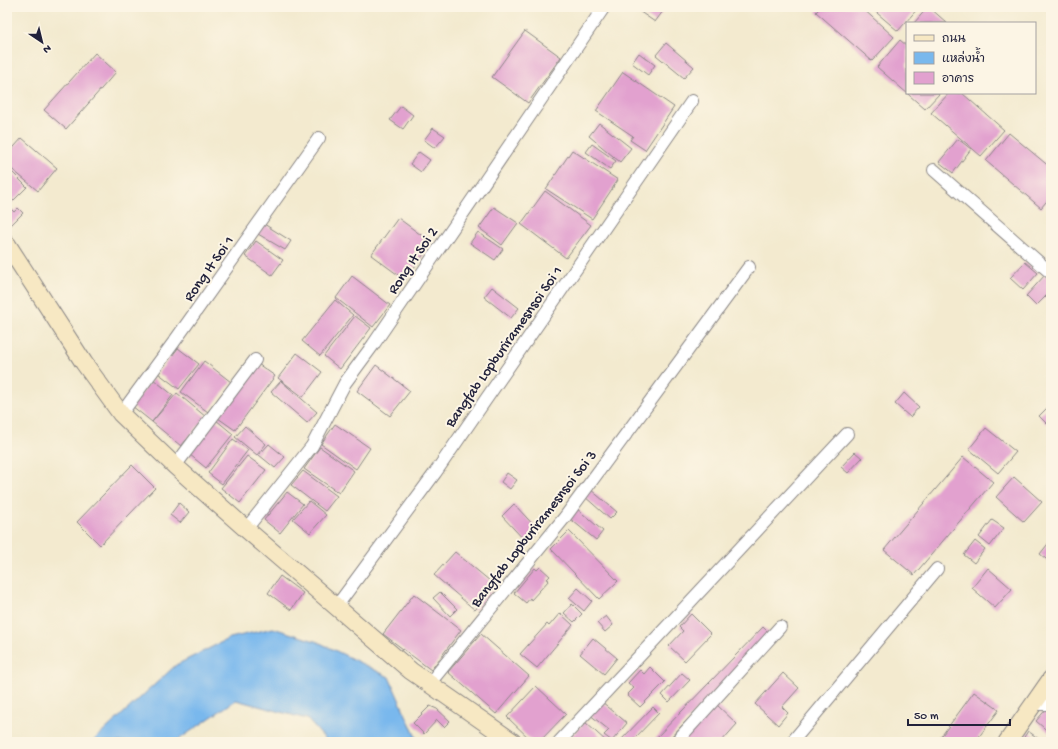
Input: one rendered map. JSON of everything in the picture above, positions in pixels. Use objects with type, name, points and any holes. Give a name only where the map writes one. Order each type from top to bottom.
[{"type":"street","name":"Rong It Soi 2","points":[[246,530],[312,446],[345,383],[377,339],[604,7]]},
{"type":"street","name":"Bangfab Lopburiramesnsoi Soi 1","points":[[336,608],[435,473],[692,101]]},
{"type":"street","name":"Rong It Soi 1","points":[[121,414],[319,138]]},
{"type":"street","points":[[934,170],[1051,273]]},
{"type":"street","points":[[7,244],[84,363],[121,414],[175,466],[336,608],[429,684],[513,742]]},
{"type":"street","name":"Bangfab Lopburiramesnsoi Soi 3","points":[[429,684],[565,517],[749,267]]},
{"type":"street","points":[[175,466],[255,360]]},
{"type":"street","points":[[559,742],[847,434]]},
{"type":"street","points":[[792,742],[937,570]]},
{"type":"street","points":[[676,742],[780,627]]},
{"type":"street","points":[[1007,742],[1051,678]]},
{"type":"street","points":[[1034,704],[1051,704]]},
{"type":"water","points":[[273,628],[318,642],[389,677],[418,742],[328,742],[307,719],[236,700],[175,742],[92,742],[176,665],[230,638]]},
{"type":"building","points":[[633,7],[666,7],[655,22]]},
{"type":"building","points":[[821,7],[861,7],[894,37],[872,61],[816,12]]},
{"type":"building","points":[[870,7],[919,7],[898,31]]},
{"type":"building","points":[[929,7],[946,22],[915,22]]},
{"type":"building","points":[[525,31],[561,57],[528,103],[492,77]]},
{"type":"building","points":[[900,40],[906,45],[906,92],[877,67]]},
{"type":"building","points":[[666,43],[694,67],[684,78],[656,55]]},
{"type":"building","points":[[95,53],[116,72],[66,129],[44,110]]},
{"type":"building","points":[[639,53],[655,65],[648,75],[632,63]]},
{"type":"building","points":[[623,72],[674,107],[645,150],[630,140],[633,136],[596,111]]},
{"type":"building","points":[[908,94],[939,94],[925,109]]},
{"type":"building","points":[[948,94],[963,94],[1004,130],[981,156],[931,113]]},
{"type":"building","points":[[401,106],[413,115],[403,129],[390,120]]},
{"type":"building","points":[[599,123],[631,148],[620,162],[589,136]]},
{"type":"building","points":[[433,128],[445,136],[435,148],[424,140]]},
{"type":"building","points":[[1009,133],[1051,168],[1051,196],[1041,208],[986,161]]},
{"type":"building","points":[[22,138],[57,168],[38,191],[7,165],[7,155]]},
{"type":"building","points":[[958,139],[971,149],[953,173],[939,162]]},
{"type":"building","points":[[592,144],[616,161],[610,169],[586,152]]},
{"type":"building","points":[[572,150],[618,180],[592,219],[546,189]]},
{"type":"building","points":[[419,152],[430,160],[421,172],[410,164]]},
{"type":"building","points":[[7,167],[27,187],[8,206],[14,212],[18,208],[23,213],[11,225],[7,221]]},
{"type":"building","points":[[545,191],[591,225],[566,258],[521,224]]},
{"type":"building","points":[[494,207],[518,223],[502,245],[479,228]]},
{"type":"building","points":[[398,218],[432,243],[405,280],[371,255]]},
{"type":"building","points":[[264,224],[291,241],[285,250],[258,234]]},
{"type":"building","points":[[478,232],[503,249],[495,260],[470,243]]},
{"type":"building","points":[[256,241],[283,260],[272,275],[245,256]]},
{"type":"building","points":[[1025,262],[1038,273],[1023,290],[1010,278]]},
{"type":"building","points":[[1045,275],[1051,281],[1051,291],[1036,306],[1026,296]]},
{"type":"building","points":[[352,276],[390,305],[373,327],[336,298]]},
{"type":"building","points":[[492,287],[519,308],[511,318],[484,297]]},
{"type":"building","points":[[335,300],[353,315],[320,356],[302,341]]},
{"type":"building","points":[[355,316],[371,328],[340,369],[324,356]]},
{"type":"building","points":[[178,348],[199,364],[179,389],[158,373]]},
{"type":"building","points":[[297,353],[322,372],[303,397],[278,378]]},
{"type":"building","points":[[204,361],[231,382],[208,412],[181,392]]},
{"type":"building","points":[[258,364],[275,376],[235,430],[218,418]]},
{"type":"building","points":[[376,365],[410,391],[390,416],[357,391]]},
{"type":"building","points":[[153,379],[173,395],[152,422],[132,406]]},
{"type":"building","points":[[281,381],[317,412],[307,423],[271,392]]},
{"type":"building","points":[[177,393],[206,417],[181,446],[152,422]]},
{"type":"building","points":[[904,393],[919,407],[910,417],[895,404]]},
{"type":"building","points":[[1050,405],[1051,419],[1047,424],[1039,416]]},
{"type":"building","points":[[216,420],[233,434],[206,468],[189,454]]},
{"type":"building","points":[[335,424],[370,448],[356,469],[321,444]]},
{"type":"building","points":[[245,426],[266,444],[257,455],[235,437]]},
{"type":"building","points":[[986,428],[1016,452],[998,473],[969,449]]},
{"type":"building","points":[[233,439],[248,450],[222,484],[208,473]]},
{"type":"building","points":[[269,444],[285,457],[275,468],[259,455]]},
{"type":"building","points":[[320,447],[354,471],[339,493],[304,469]]},
{"type":"building","points":[[855,452],[862,458],[848,473],[841,467]]},
{"type":"building","points":[[247,456],[266,470],[240,503],[221,488]]},
{"type":"building","points":[[963,457],[993,482],[914,575],[884,550]]},
{"type":"building","points":[[132,465],[155,488],[100,545],[77,522]]},
{"type":"building","points":[[303,471],[337,496],[325,511],[291,485]]},
{"type":"building","points":[[507,473],[517,480],[510,489],[501,482]]},
{"type":"building","points":[[1014,477],[1042,502],[1024,522],[996,497]]},
{"type":"building","points":[[590,489],[617,512],[610,519],[584,496]]},
{"type":"building","points":[[287,492],[303,504],[280,533],[264,520]]},
{"type":"building","points":[[309,501],[326,515],[310,533],[293,519]]},
{"type":"building","points":[[179,503],[189,512],[180,523],[170,515]]},
{"type":"building","points":[[514,504],[539,531],[526,542],[502,516]]},
{"type":"building","points":[[576,508],[603,531],[596,540],[568,517]]},
{"type":"building","points":[[992,520],[1004,528],[990,546],[979,537]]},
{"type":"building","points":[[569,531],[618,581],[599,599],[551,549]]},
{"type":"building","points":[[1051,540],[1051,563],[1040,554]]},
{"type":"building","points":[[975,541],[985,549],[974,563],[964,555]]},
{"type":"building","points":[[455,552],[496,586],[475,610],[434,575]]},
{"type":"building","points":[[540,567],[550,576],[547,579],[549,580],[531,600],[530,598],[526,603],[514,593],[535,568],[537,570]]},
{"type":"building","points":[[988,568],[1012,589],[995,608],[972,588]]},
{"type":"building","points":[[280,576],[303,593],[291,610],[268,593]]},
{"type":"building","points":[[578,588],[592,601],[584,611],[569,598]]},
{"type":"building","points":[[440,592],[457,609],[450,616],[433,598]]},
{"type":"building","points":[[414,594],[461,630],[431,670],[383,634]]},
{"type":"building","points":[[572,604],[582,614],[574,622],[564,613]]},
{"type":"building","points":[[560,613],[573,625],[537,668],[520,654],[547,624],[549,626]]},
{"type":"building","points":[[691,614],[711,634],[685,661],[669,646],[683,631],[679,627]]},
{"type":"building","points":[[606,616],[613,625],[605,632],[597,623]]},
{"type":"building","points":[[763,627],[770,634],[666,742],[658,742],[655,739]]},
{"type":"building","points":[[481,634],[529,676],[496,714],[448,672]]},
{"type":"building","points":[[593,638],[617,658],[604,674],[580,654]]},
{"type":"building","points":[[650,667],[665,682],[640,707],[627,695],[634,688],[628,683],[640,670],[644,674]]},
{"type":"building","points":[[682,673],[690,680],[669,702],[662,695]]},
{"type":"building","points":[[783,673],[799,688],[782,707],[788,713],[778,725],[755,704]]},
{"type":"building","points":[[536,686],[566,714],[539,742],[533,742],[507,717]]},
{"type":"building","points":[[974,692],[999,710],[975,742],[937,742]]},
{"type":"building","points":[[601,701],[627,723],[612,741],[604,735],[609,730],[589,714]]},
{"type":"building","points":[[715,703],[737,724],[721,742],[679,742]]},
{"type":"building","points":[[430,706],[437,709],[450,721],[444,727],[437,720],[424,734],[413,723]]},
{"type":"building","points":[[653,707],[659,713],[634,739],[637,742],[619,742]]},
{"type":"building","points":[[1048,707],[1051,710],[1051,734],[1036,721]]},
{"type":"building","points":[[585,722],[607,742],[566,742]]},
{"type":"building","points":[[1028,731],[1043,742],[1021,742]]}]
